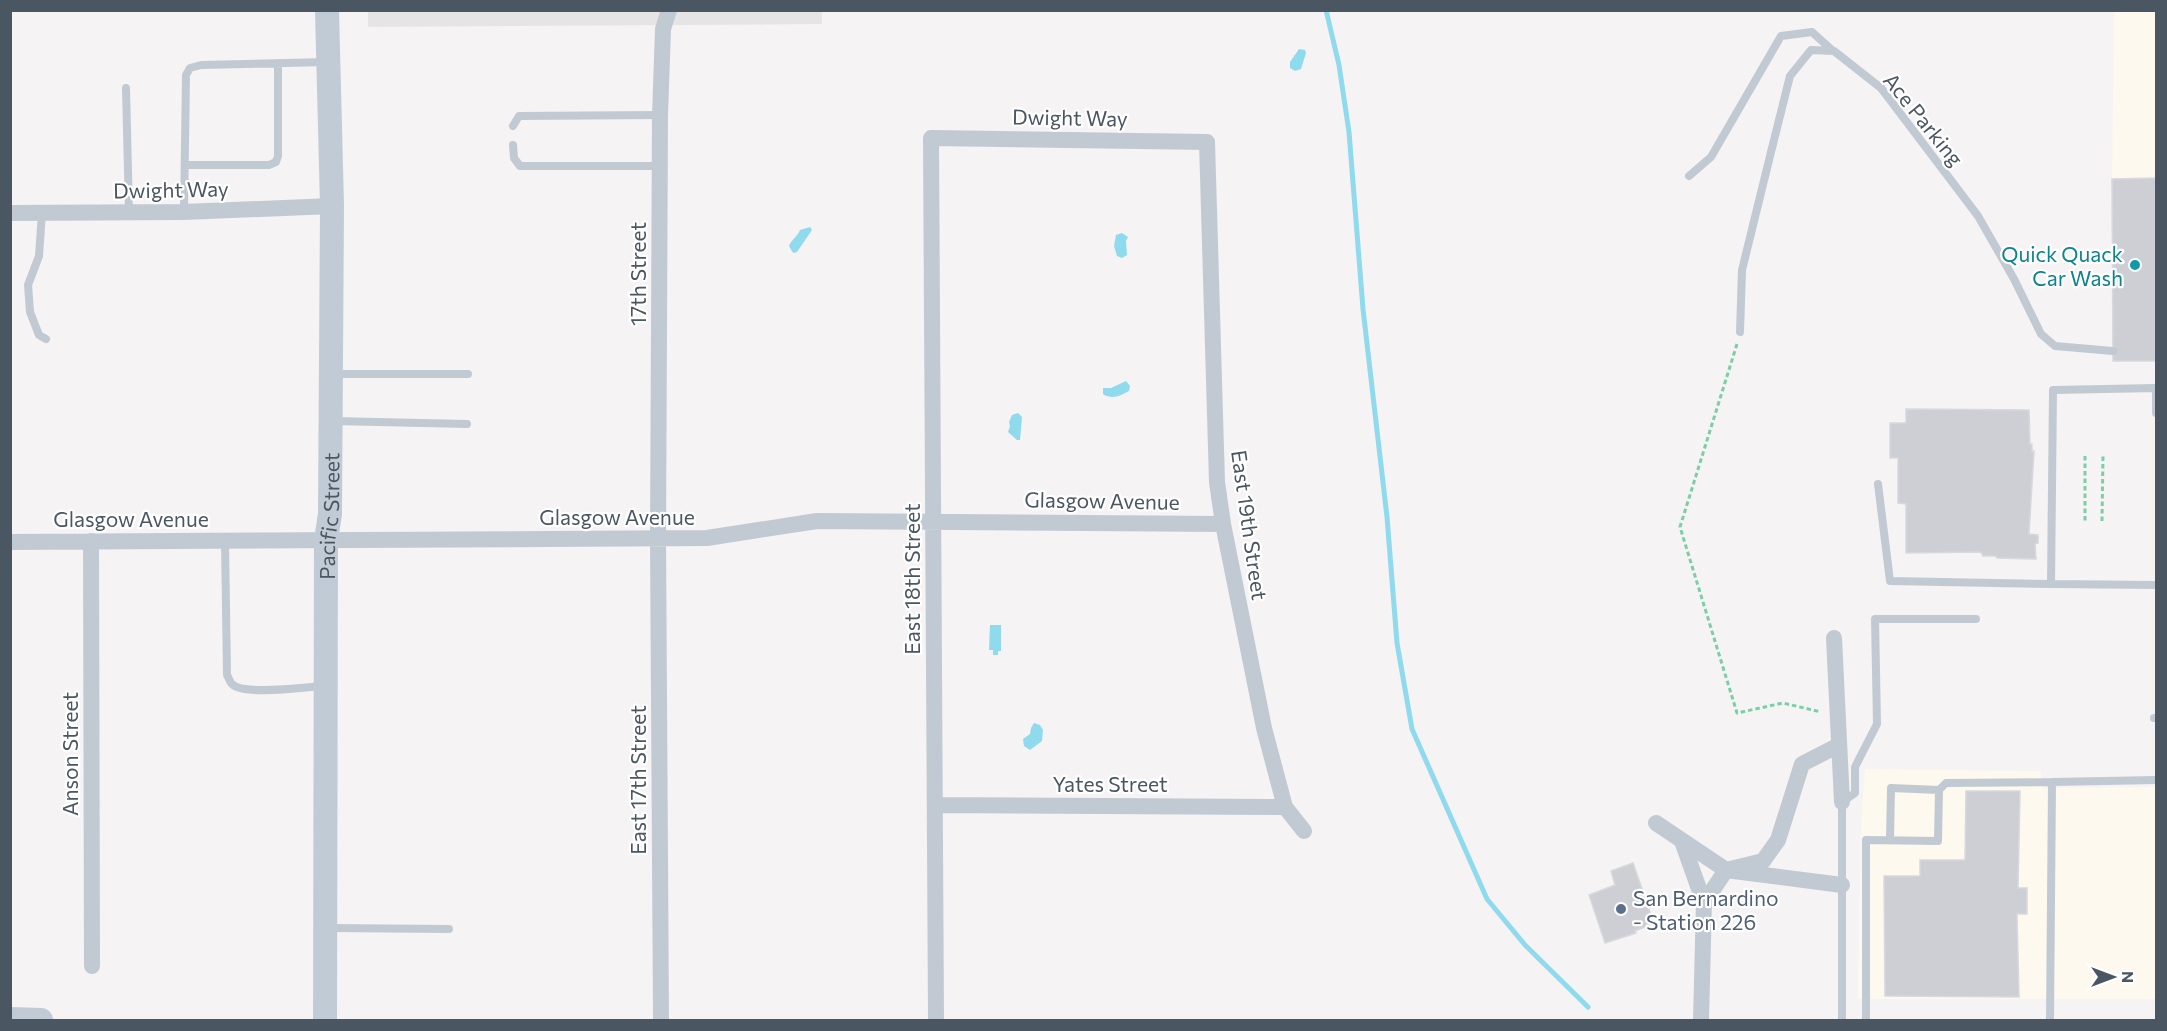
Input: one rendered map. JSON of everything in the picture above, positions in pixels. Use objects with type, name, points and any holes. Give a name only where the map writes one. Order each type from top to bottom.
[{"type":"street","name":"Pacific Street","points":[[325,1020],[326,540],[330,514],[332,206],[327,10]]},
{"type":"street","name":"17th Street","points":[[658,539],[660,114],[663,29],[669,10]]},
{"type":"street","name":"Dwight Way","points":[[931,138],[1207,142]]},
{"type":"street","name":"East 18th Street","points":[[931,138],[936,1020]]},
{"type":"street","name":"East 19th Street","points":[[1207,142],[1217,482],[1223,524],[1264,728],[1285,807],[1304,831]]},
{"type":"street","name":"Dwight Way","points":[[10,213],[184,212],[332,206]]},
{"type":"street","name":"Glasgow Avenue","points":[[10,542],[707,538],[818,521],[1223,524]]},
{"type":"street","name":"East 17th Street","points":[[658,539],[661,1020]]},
{"type":"street","name":"Anson Street","points":[[91,541],[92,966]]},
{"type":"street","points":[[1834,638],[1842,802]]},
{"type":"street","points":[[1704,903],[1726,870],[1763,861],[1778,840],[1802,764],[1839,745]]},
{"type":"street","name":"Yates Street","points":[[935,805],[1285,807]]},
{"type":"street","points":[[1656,823],[1726,870],[1842,885]]},
{"type":"street","points":[[1683,841],[1704,903],[1701,1020]]},
{"type":"street","points":[[10,1019],[41,1020]]},
{"type":"lane","name":"Ace Parking","points":[[1689,177],[1711,157],[1781,36],[1812,33],[1881,88],[1978,216],[2014,279],[2041,334],[2055,346],[2113,351]]},
{"type":"lane","points":[[1740,332],[1742,270],[1790,76],[1811,50],[1834,51]]},
{"type":"lane","points":[[184,212],[186,75],[190,68],[201,64],[327,62]]},
{"type":"lane","points":[[185,165],[269,165],[276,162],[278,156],[278,63]]},
{"type":"lane","points":[[126,88],[129,212]]},
{"type":"lane","points":[[513,126],[519,116],[660,114]]},
{"type":"lane","points":[[513,145],[514,158],[520,166],[660,166]]},
{"type":"lane","points":[[42,212],[39,256],[28,285],[30,312],[39,334],[46,339]]},
{"type":"lane","points":[[331,374],[468,374]]},
{"type":"lane","points":[[2051,584],[2054,390],[2156,388],[2157,413]]},
{"type":"lane","points":[[331,421],[467,424]]},
{"type":"lane","points":[[1878,484],[1890,581],[2157,585]]},
{"type":"lane","points":[[225,541],[227,675],[232,684],[239,688],[274,690],[326,685]]},
{"type":"lane","points":[[1842,1020],[1842,802],[1855,793],[1855,768],[1877,724],[1875,619],[1976,619]]},
{"type":"lane","points":[[1866,1020],[1866,840],[1938,841],[1939,790],[1946,783],[2157,780]]},
{"type":"lane","points":[[2050,1020],[2052,782]]},
{"type":"lane","points":[[1890,840],[1891,788],[1939,790]]},
{"type":"lane","points":[[325,928],[449,929]]},
{"type":"path","points":[[1740,332],[1680,527],[1737,713],[1783,703],[1838,715]]},
{"type":"path","points":[[2102,521],[2103,455]]},
{"type":"path","points":[[2085,456],[2085,521]]},
{"type":"shaded area","points":[[368,10],[822,11],[822,24],[368,27]]},
{"type":"shaded area","points":[[2114,11],[2156,11],[2156,178],[2112,179]]},
{"type":"shaded area","points":[[1865,769],[2041,771],[2042,788],[2156,787],[2156,999],[1858,999],[1861,824]]},
{"type":"water","points":[[1299,49],[1305,50],[1306,53],[1301,69],[1295,71],[1290,68],[1290,62]]},
{"type":"water","points":[[810,227],[812,230],[797,252],[793,253],[790,244],[800,230]]},
{"type":"water","points":[[1122,233],[1128,237],[1127,255],[1122,258],[1117,256],[1114,246],[1116,235]]},
{"type":"water","points":[[1126,381],[1130,386],[1129,391],[1113,397],[1103,394],[1103,388],[1111,388]]},
{"type":"water","points":[[1018,413],[1022,417],[1020,440],[1008,432],[1012,415]]},
{"type":"water","points":[[990,625],[1001,625],[1001,651],[998,651],[998,655],[993,655],[993,650],[989,650]]},
{"type":"water","points":[[1034,723],[1040,725],[1043,730],[1042,741],[1030,750],[1024,746],[1023,739],[1030,734]]},
{"type":"building","name":"Quick Quack Car Wash","points":[[2156,178],[2156,361],[2113,361],[2112,179]]},
{"type":"building","points":[[1906,409],[2029,410],[2030,444],[2032,444],[2032,452],[2034,451],[2029,534],[2038,535],[2038,543],[2035,544],[2036,559],[1997,558],[1996,556],[1983,556],[1981,552],[1906,553],[1906,504],[1898,503],[1898,458],[1890,458],[1890,423],[1906,423]]},
{"type":"building","points":[[1966,791],[2020,791],[2018,888],[2027,888],[2027,914],[2017,914],[2019,997],[1885,996],[1884,876],[1920,876],[1920,860],[1965,860]]},
{"type":"building","name":"San Bernardino - Station 226","points":[[1633,863],[1654,923],[1635,931],[1636,933],[1605,943],[1589,895],[1615,885],[1611,871]]},
{"type":"waterway","points":[[1326,10],[1339,65],[1349,132],[1363,309],[1387,517],[1397,643],[1412,729],[1487,899],[1525,945],[1588,1007]]},
{"type":"place","name":"Quick Quack Car Wash","points":[[2135,265]]},
{"type":"place","name":"San Bernardino - Station 226","points":[[1621,909]]}]
